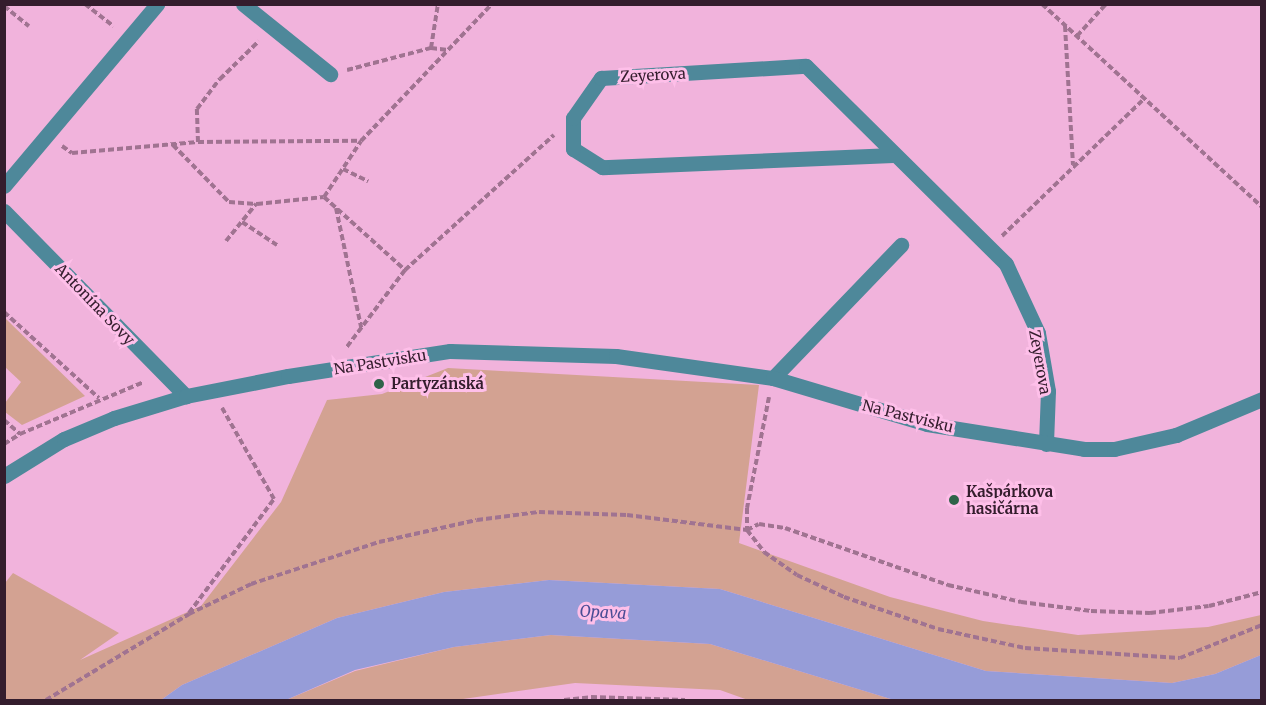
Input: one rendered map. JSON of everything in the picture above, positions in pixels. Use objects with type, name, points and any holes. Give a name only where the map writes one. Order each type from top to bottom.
[{"type":"street","points":[[4,186],[157,4]]},
{"type":"street","points":[[243,4],[330,74]]},
{"type":"street","name":"Zeyerova","points":[[573,118],[601,78],[806,66],[893,155],[1006,264],[1038,333],[1048,391],[1046,444]]},
{"type":"street","points":[[573,118],[573,149],[602,167],[893,155]]},
{"type":"street","name":"Antonína Sovy","points":[[4,211],[186,396]]},
{"type":"street","points":[[773,378],[901,245]]},
{"type":"street","name":"Na Pastvisku","points":[[4,476],[64,439],[114,418],[186,396],[329,369],[450,351],[615,356],[773,378],[927,424],[1046,444]]},
{"type":"street","points":[[1046,444],[1114,449],[1176,435],[1262,399]]},
{"type":"path","points":[[85,4],[128,37]]},
{"type":"path","points":[[431,48],[438,4]]},
{"type":"path","points":[[324,197],[361,141],[492,4]]},
{"type":"path","points":[[1042,4],[1262,207]]},
{"type":"path","points":[[1077,36],[1106,4]]},
{"type":"path","points":[[4,6],[29,26]]},
{"type":"path","points":[[1065,26],[1073,166]]},
{"type":"path","points":[[198,142],[197,109],[220,79],[273,29]]},
{"type":"path","points":[[330,74],[431,48],[448,50]]},
{"type":"path","points":[[991,248],[1144,99]]},
{"type":"path","points":[[329,369],[405,270],[573,118]]},
{"type":"path","points":[[47,134],[72,153],[198,142],[361,141]]},
{"type":"path","points":[[172,144],[229,202],[257,204],[324,197],[405,270]]},
{"type":"path","points":[[343,169],[368,181]]},
{"type":"path","points":[[226,241],[257,204]]},
{"type":"path","points":[[336,207],[361,328]]},
{"type":"path","points":[[242,222],[277,245]]},
{"type":"path","points":[[4,312],[99,398]]},
{"type":"path","points":[[4,444],[20,434],[99,398],[164,374]]},
{"type":"path","points":[[773,378],[747,508],[747,530],[764,552],[796,575],[844,597],[938,629],[1025,648],[1180,658],[1262,625]]},
{"type":"path","points":[[189,614],[274,499],[212,391]]},
{"type":"path","points":[[4,420],[20,434]]},
{"type":"path","points":[[46,700],[189,614],[251,584],[314,561],[477,520],[539,512],[627,515],[747,530],[759,524],[784,528],[948,585],[1021,602],[1079,610],[1150,613],[1209,606],[1262,592]]},
{"type":"path","points":[[564,700],[591,697],[685,700]]},
{"type":"shaded area","points":[[5,318],[85,396],[22,425],[5,412],[5,403],[21,382],[5,367]]},
{"type":"shaded area","points":[[448,368],[759,385],[739,543],[890,597],[983,621],[1078,635],[1208,627],[1261,615],[1261,655],[1215,674],[1172,683],[986,671],[720,589],[549,580],[444,592],[337,618],[182,685],[161,700],[5,700],[5,583],[13,573],[119,633],[80,660],[201,606],[281,502],[327,400],[382,394]]},
{"type":"shaded area","points":[[551,635],[710,644],[894,700],[748,700],[720,690],[575,683],[456,700],[286,700],[355,671],[454,647]]},
{"type":"water","name":"Opava","points":[[549,580],[720,589],[986,671],[1172,683],[1215,674],[1261,655],[1261,700],[894,700],[710,644],[551,635],[454,647],[355,670],[286,700],[161,700],[182,685],[337,618],[444,592]]},
{"type":"place","name":"Partyzánská","points":[[379,384]]},
{"type":"place","name":"Kašpárkova hasičárna","points":[[954,500]]}]
